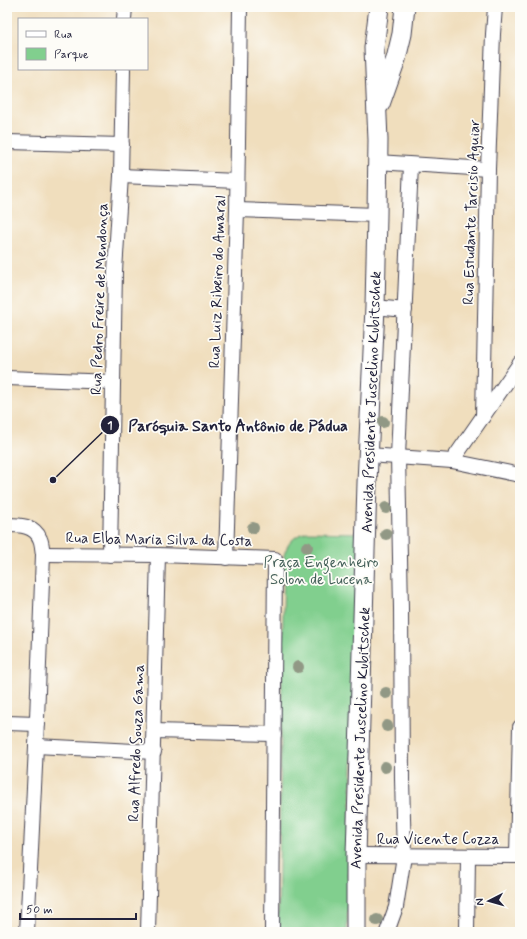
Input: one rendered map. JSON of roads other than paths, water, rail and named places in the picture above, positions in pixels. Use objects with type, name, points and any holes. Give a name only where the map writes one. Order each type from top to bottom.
[{"type":"main road","name":"Avenida Presidente Juscelino Kubitschek","points":[[356,932],[356,855],[377,215],[378,140],[374,48],[379,7]]},
{"type":"main road","points":[[376,112],[396,59],[402,34],[405,7]]},
{"type":"street","points":[[124,18],[125,7]]},
{"type":"street","name":"Rua Luiz Ribeiro do Amaral","points":[[226,558],[237,210],[240,7]]},
{"type":"street","name":"Rua Estudante Tarcisio Aguiar","points":[[483,417],[488,169],[495,7]]},
{"type":"street","name":"Rua Pedro Freire de Mendonça","points":[[110,555],[116,271],[121,176],[124,70]]},
{"type":"street","points":[[7,142],[122,145]]},
{"type":"street","points":[[377,162],[488,169]]},
{"type":"street","points":[[387,932],[396,907],[404,856],[398,456],[411,165]]},
{"type":"street","points":[[121,176],[237,181]]},
{"type":"street","points":[[237,210],[377,215]]},
{"type":"street","points":[[375,307],[404,310]]},
{"type":"street","points":[[452,461],[520,363]]},
{"type":"street","points":[[7,378],[113,382]]},
{"type":"street","points":[[368,455],[452,461],[520,474]]},
{"type":"street","points":[[10,525],[28,527],[36,533],[40,539],[43,554],[28,932]]},
{"type":"street","name":"Rua Elba Maria Silva da Costa","points":[[43,554],[158,555],[275,559],[274,734]]},
{"type":"street","name":"Rua Alfredo Souza Gama","points":[[148,932],[154,752],[158,555]]},
{"type":"street","points":[[7,724],[37,724]]},
{"type":"street","points":[[519,856],[520,727]]},
{"type":"street","points":[[154,731],[274,734],[272,932]]},
{"type":"street","points":[[36,746],[154,752]]},
{"type":"street","name":"Rua Vicente Cozza","points":[[356,855],[519,856]]},
{"type":"street","points":[[467,932],[468,856]]},
{"type":"place","name":"Paróquia Santo Antônio de Pádua","points":[[53,480]]},
{"type":"park label","name":"Praça Engenheiro Solon de Lucena","points":[[321,570]]}]
